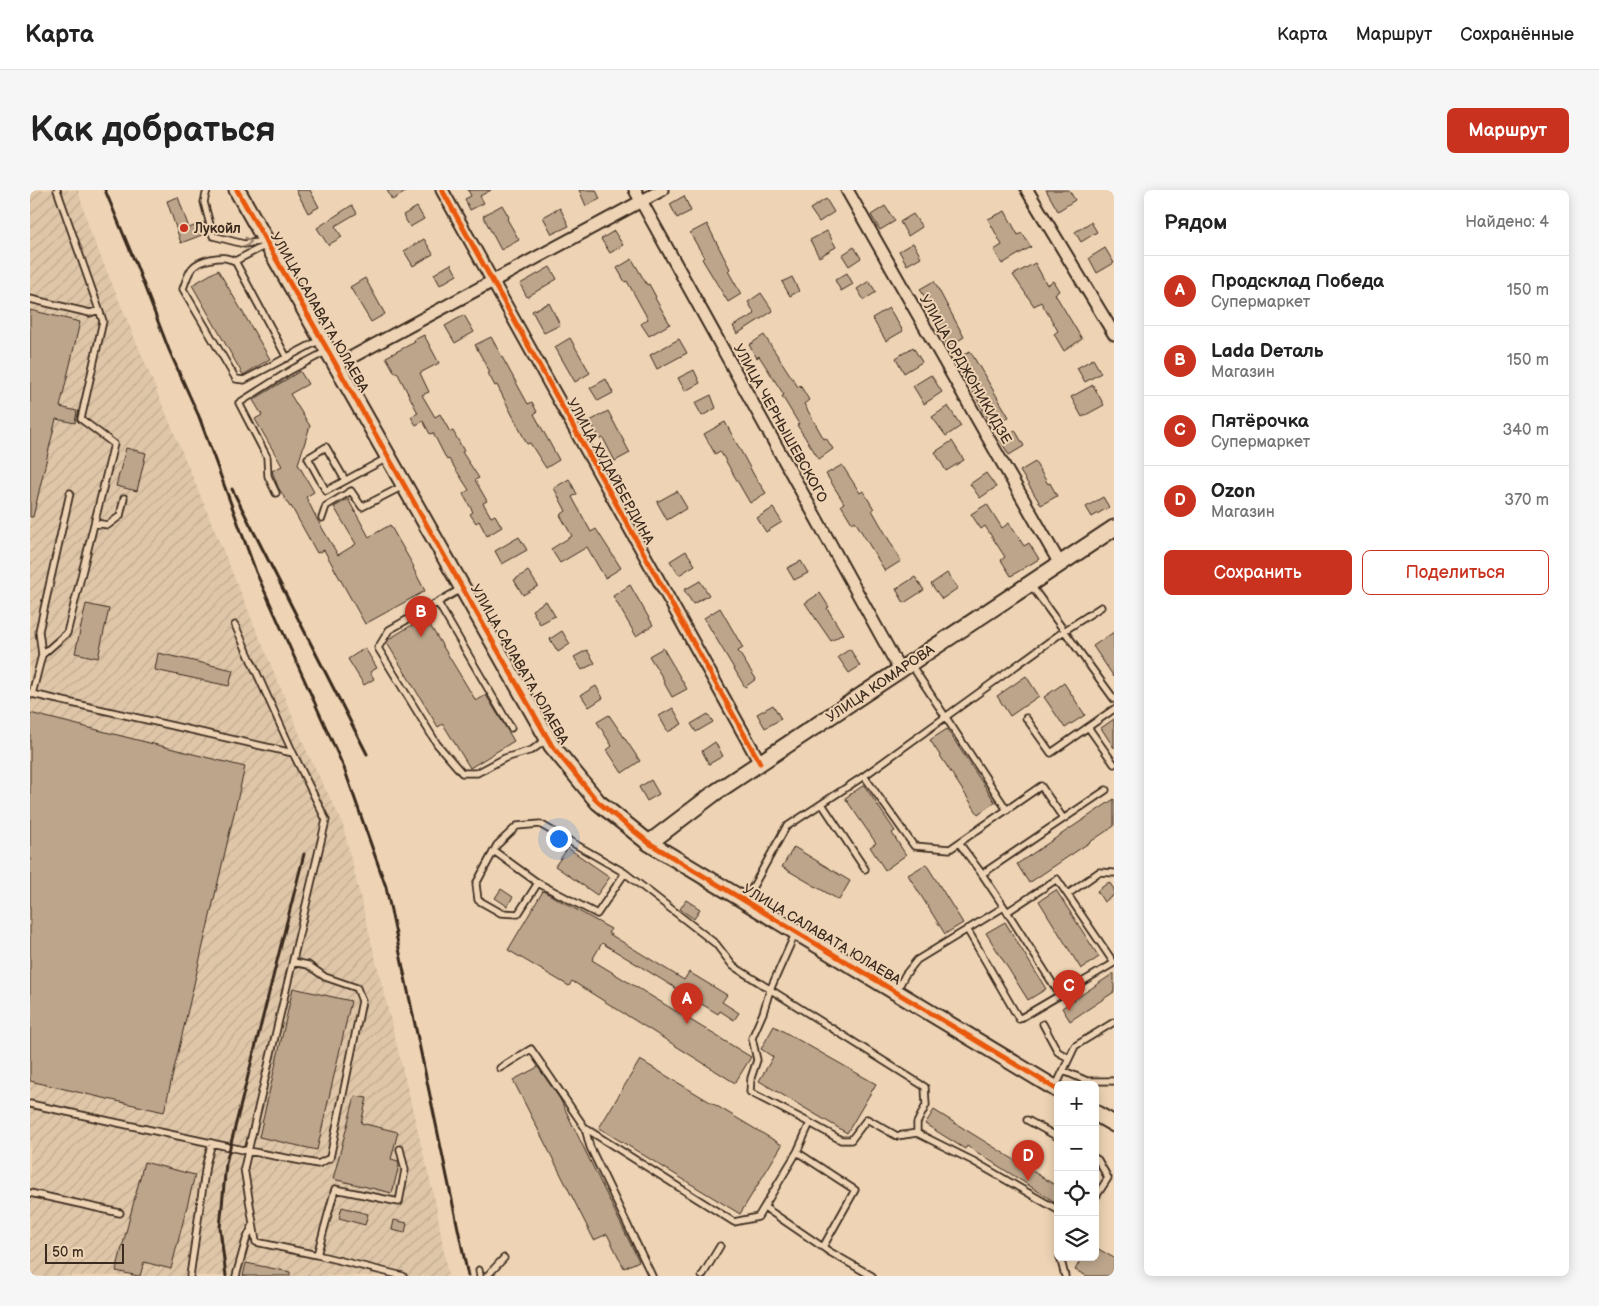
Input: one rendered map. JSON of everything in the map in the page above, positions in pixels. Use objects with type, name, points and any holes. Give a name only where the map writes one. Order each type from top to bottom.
[{"type":"street","name":"УЛИЦА САЛАВАТА ЮЛАЕВА","points":[[237,190],[552,746],[598,802],[650,843],[1054,1087]]},
{"type":"street","name":"УЛИЦА ХУДАЙБЕРДИНА","points":[[442,190],[760,763]]},
{"type":"street","name":"УЛИЦА ЧЕРНЫШЕВСКОГО","points":[[635,190],[905,667]]},
{"type":"street","points":[[337,365],[662,190]]},
{"type":"street","name":"УЛИЦА ОРДЖОНИКИДЗЕ","points":[[847,190],[1060,564]]},
{"type":"street","points":[[1027,190],[1114,334]]},
{"type":"street","name":"УЛИЦА КОМАРОВА","points":[[650,843],[716,792],[1114,528]]},
{"type":"street","points":[[1099,1115],[1114,1124]]},
{"type":"lane","points":[[42,655],[67,633],[114,444],[81,419],[103,321],[57,190]]},
{"type":"lane","points":[[206,190],[204,202],[213,236],[244,244],[268,243]]},
{"type":"lane","points":[[235,261],[268,243]]},
{"type":"lane","points":[[287,358],[235,261],[225,256],[199,262],[189,272],[183,289],[236,379],[244,380],[287,358],[325,344]]},
{"type":"lane","points":[[30,300],[90,313],[99,310]]},
{"type":"lane","points":[[276,493],[268,476],[267,457],[239,403],[291,370],[325,344]]},
{"type":"lane","points":[[345,480],[326,447],[308,458],[326,491],[389,457]]},
{"type":"lane","points":[[322,518],[326,506],[351,490],[362,507],[405,485]]},
{"type":"lane","points":[[70,493],[39,631],[42,655],[31,693],[293,753]]},
{"type":"lane","points":[[94,523],[108,525],[120,516],[124,498]]},
{"type":"lane","points":[[1030,584],[1114,699]]},
{"type":"lane","points":[[463,588],[388,630],[378,648],[437,744],[462,773],[477,773],[505,758],[532,750],[548,739]]},
{"type":"lane","points":[[438,603],[511,728]]},
{"type":"lane","points":[[745,901],[786,827],[864,776],[1064,631],[1101,607]]},
{"type":"lane","points":[[235,625],[293,753],[326,820],[244,1168],[256,1242],[403,1276]]},
{"type":"lane","points":[[905,667],[946,717],[1007,810]]},
{"type":"lane","points":[[1026,718],[1051,753],[1114,709]]},
{"type":"lane","points":[[1088,727],[1114,764]]},
{"type":"lane","points":[[864,776],[914,846],[950,849],[1041,786],[1063,818]]},
{"type":"lane","points":[[982,874],[1106,790]]},
{"type":"lane","points":[[822,804],[866,869]]},
{"type":"lane","points":[[538,883],[518,914],[501,913],[478,900],[476,884],[497,846],[517,826],[540,824],[625,872],[716,944],[733,966],[925,1087],[926,1105],[917,1123],[917,1133]]},
{"type":"lane","points":[[960,842],[1060,995]]},
{"type":"lane","points":[[494,851],[538,883],[597,914],[625,872]]},
{"type":"lane","points":[[1068,894],[1098,872],[1114,873]]},
{"type":"lane","points":[[896,992],[905,975],[917,960],[967,929],[1057,879],[1114,963],[1020,1019],[967,929]]},
{"type":"lane","points":[[796,932],[770,990],[763,1013],[752,1038],[757,1060],[751,1078],[750,1092],[841,1140],[851,1140],[868,1119],[897,1136],[917,1133],[973,1161],[1054,1208]]},
{"type":"lane","points":[[30,1104],[248,1151],[318,1164],[330,1158],[362,1001],[357,988],[324,977],[308,965],[292,962]]},
{"type":"lane","points":[[1060,1081],[1075,1046],[1114,1022]]},
{"type":"lane","points":[[1043,1024],[1058,1052],[1069,1058]]},
{"type":"lane","points":[[500,1068],[530,1049],[586,1128],[734,1222],[758,1217],[797,1152],[810,1123]]},
{"type":"lane","points":[[1064,1071],[1087,1081],[1114,1081]]},
{"type":"lane","points":[[1027,1120],[1054,1135]]},
{"type":"lane","points":[[586,1128],[590,1147],[652,1276]]},
{"type":"lane","points":[[190,1276],[206,1164],[212,1143]]},
{"type":"lane","points":[[317,1255],[335,1189],[399,1202],[405,1170],[400,1150]]},
{"type":"lane","points":[[797,1152],[855,1190],[823,1247]]},
{"type":"lane","points":[[1099,1162],[1108,1178],[1099,1192]]},
{"type":"lane","points":[[30,1193],[120,1213]]},
{"type":"lane","points":[[764,1207],[823,1247],[872,1276]]},
{"type":"lane","points":[[236,1276],[246,1240],[253,1226]]},
{"type":"lane","points":[[702,1276],[720,1246]]},
{"type":"lane","points":[[486,1276],[504,1258]]},
{"type":"lane","points":[[1061,1261],[1065,1276]]},
{"type":"shaded area","points":[[30,190],[78,190],[90,231],[308,754],[342,822],[436,1205],[448,1276],[30,1276]]},
{"type":"building","points":[[296,190],[310,190],[319,207],[308,213]]},
{"type":"building","points":[[387,190],[409,190],[392,200]]},
{"type":"building","points":[[468,190],[491,190],[480,196],[484,203],[470,210],[465,199],[471,196]]},
{"type":"building","points":[[579,190],[596,190],[600,199],[586,206]]},
{"type":"building","points":[[1046,190],[1069,190],[1075,200],[1058,211]]},
{"type":"building","points":[[684,196],[691,211],[677,218],[670,204]]},
{"type":"building","points":[[178,197],[189,228],[204,222],[207,233],[181,243],[167,201]]},
{"type":"building","points":[[826,199],[834,212],[819,222],[810,209]]},
{"type":"building","points":[[352,205],[357,213],[335,226],[342,237],[328,245],[317,228]]},
{"type":"building","points":[[502,205],[509,217],[507,219],[519,240],[501,250],[483,216]]},
{"type":"building","points":[[885,206],[895,221],[880,230],[871,215]]},
{"type":"building","points":[[417,207],[424,219],[410,227],[403,215]]},
{"type":"building","points":[[560,208],[569,226],[552,234],[543,217]]},
{"type":"building","points":[[1005,211],[1018,235],[1022,233],[1031,247],[1002,264],[994,250],[1002,245],[988,219]]},
{"type":"building","points":[[913,214],[922,227],[908,236],[900,222]]},
{"type":"building","points":[[1091,222],[1097,232],[1081,242],[1075,232]]},
{"type":"building","points":[[707,224],[730,269],[728,271],[741,294],[728,302],[702,259],[704,257],[690,233]]},
{"type":"building","points":[[614,231],[623,245],[610,253],[601,239]]},
{"type":"building","points":[[827,231],[836,247],[819,257],[810,240]]},
{"type":"building","points":[[424,239],[433,254],[413,266],[404,251]]},
{"type":"building","points":[[913,243],[921,257],[907,265],[899,251]]},
{"type":"building","points":[[854,247],[861,258],[849,266],[842,255]]},
{"type":"building","points":[[1105,248],[1114,263],[1097,273],[1089,258]]},
{"type":"building","points":[[632,259],[647,285],[649,284],[670,324],[649,336],[641,324],[648,319],[627,281],[625,282],[617,268]]},
{"type":"building","points":[[1035,263],[1047,285],[1053,281],[1059,291],[1055,294],[1082,339],[1064,351],[1054,334],[1058,331],[1041,302],[1034,306],[1013,275]]},
{"type":"building","points":[[451,264],[457,275],[440,285],[434,274]]},
{"type":"building","points":[[550,267],[557,279],[527,297],[520,284]]},
{"type":"building","points":[[218,270],[270,359],[243,375],[192,285]]},
{"type":"building","points":[[847,273],[853,284],[841,291],[835,280]]},
{"type":"building","points":[[792,277],[799,291],[790,296],[782,282]]},
{"type":"building","points":[[365,278],[385,314],[371,322],[350,287]]},
{"type":"building","points":[[869,281],[876,292],[864,300],[857,289]]},
{"type":"building","points":[[934,281],[964,337],[948,347],[931,312],[933,311],[920,289]]},
{"type":"building","points":[[761,293],[773,311],[737,334],[733,326],[755,314],[748,302]]},
{"type":"building","points":[[549,303],[560,325],[544,333],[532,311]]},
{"type":"building","points":[[889,308],[903,331],[886,341],[872,318]]},
{"type":"building","points":[[30,310],[80,322],[60,407],[77,411],[75,423],[56,419],[33,517],[30,517]]},
{"type":"building","points":[[464,315],[474,332],[455,343],[445,326]]},
{"type":"building","points":[[424,335],[439,363],[420,373],[429,392],[422,395],[435,417],[440,414],[450,432],[453,431],[464,451],[462,452],[479,478],[475,480],[487,501],[483,503],[491,517],[495,515],[502,527],[487,536],[479,521],[476,523],[470,514],[473,512],[463,494],[469,490],[449,459],[447,460],[433,433],[430,434],[423,421],[416,425],[411,417],[418,413],[397,372],[395,373],[386,357],[415,342],[414,340]]},
{"type":"building","points":[[764,335],[798,387],[800,385],[809,400],[804,404],[824,439],[826,438],[833,449],[819,459],[797,425],[799,424],[782,396],[784,395],[759,356],[757,358],[749,345]]},
{"type":"building","points":[[491,337],[528,404],[532,402],[537,412],[534,414],[559,460],[546,468],[530,443],[527,444],[497,385],[495,386],[488,373],[490,372],[475,345]]},
{"type":"building","points":[[570,338],[590,373],[575,382],[555,347]]},
{"type":"building","points":[[679,339],[687,353],[657,369],[650,355]]},
{"type":"building","points":[[913,347],[922,362],[904,373],[896,358]]},
{"type":"building","points":[[970,351],[1009,417],[992,426],[973,389],[966,378],[964,379],[956,364],[955,360]]},
{"type":"building","points":[[1093,359],[1101,373],[1085,382],[1077,368]]},
{"type":"building","points":[[694,370],[700,383],[685,391],[678,378]]},
{"type":"building","points":[[300,371],[308,384],[290,394],[310,426],[298,464],[314,492],[306,497],[318,521],[338,555],[356,544],[334,507],[348,499],[369,537],[390,525],[414,567],[425,591],[365,624],[324,550],[317,553],[291,506],[278,487],[272,471],[282,466],[255,419],[262,415],[253,400]]},
{"type":"building","points":[[931,375],[942,392],[924,404],[913,386]]},
{"type":"building","points":[[606,379],[613,393],[598,401],[590,388]]},
{"type":"building","points":[[1093,385],[1104,405],[1082,417],[1071,397]]},
{"type":"building","points":[[711,395],[716,408],[702,416],[695,403]]},
{"type":"building","points":[[948,406],[961,426],[946,436],[932,417]]},
{"type":"building","points":[[608,411],[630,453],[615,461],[603,438],[600,439],[590,421]]},
{"type":"building","points":[[725,422],[755,477],[766,493],[750,503],[720,451],[715,454],[704,434]]},
{"type":"building","points":[[1015,430],[1024,446],[1009,455],[1000,440]]},
{"type":"building","points":[[952,441],[964,460],[946,471],[935,452]]},
{"type":"building","points":[[126,448],[146,453],[137,491],[116,486]]},
{"type":"building","points":[[1035,462],[1057,496],[1041,505],[1020,471]]},
{"type":"building","points":[[842,465],[860,493],[863,491],[901,561],[885,571],[855,521],[852,523],[841,505],[844,503],[826,474]]},
{"type":"building","points":[[986,473],[996,487],[980,498],[970,484]]},
{"type":"building","points":[[569,479],[577,494],[572,497],[591,532],[596,529],[621,568],[605,578],[587,547],[560,563],[551,549],[572,536],[560,515],[566,511],[554,488]]},
{"type":"building","points":[[677,491],[687,508],[667,520],[657,502]]},
{"type":"building","points":[[1103,497],[1109,507],[1092,517],[1086,507]]},
{"type":"building","points":[[987,504],[1002,528],[1009,523],[1024,546],[1029,543],[1039,559],[1011,576],[1001,560],[1005,557],[985,526],[981,529],[971,514]]},
{"type":"building","points":[[773,508],[782,522],[766,532],[757,518]]},
{"type":"building","points":[[519,537],[527,550],[502,564],[495,551]]},
{"type":"building","points":[[686,551],[695,565],[679,575],[670,561]]},
{"type":"building","points":[[801,561],[808,573],[794,580],[787,568]]},
{"type":"building","points":[[528,571],[538,586],[523,595],[514,580]]},
{"type":"building","points":[[947,573],[958,588],[942,599],[931,584]]},
{"type":"building","points":[[915,577],[924,590],[904,603],[896,589]]},
{"type":"building","points":[[700,581],[709,595],[693,604],[684,590]]},
{"type":"building","points":[[630,585],[653,625],[636,636],[613,596]]},
{"type":"building","points":[[820,593],[843,634],[831,641],[805,603]]},
{"type":"building","points":[[546,601],[555,616],[540,624],[532,610]]},
{"type":"building","points":[[86,604],[109,609],[98,658],[75,653]]},
{"type":"building","points":[[720,608],[743,648],[738,651],[756,679],[745,687],[704,618]]},
{"type":"building","points":[[425,617],[476,701],[486,695],[514,741],[470,768],[443,724],[438,727],[387,643],[389,639]]},
{"type":"building","points":[[562,631],[570,644],[558,652],[550,639]]},
{"type":"building","points":[[1114,632],[1114,677],[1093,646]]},
{"type":"building","points":[[365,648],[377,668],[370,672],[374,679],[364,685],[348,659]]},
{"type":"building","points":[[663,648],[687,689],[672,697],[649,656]]},
{"type":"building","points":[[850,649],[860,666],[849,673],[838,657]]},
{"type":"building","points":[[587,650],[595,663],[582,670],[574,657]]},
{"type":"building","points":[[158,653],[233,670],[229,686],[155,670]]},
{"type":"building","points":[[1026,676],[1039,696],[1010,716],[997,696]]},
{"type":"building","points":[[1064,683],[1085,715],[1065,728],[1044,697]]},
{"type":"building","points":[[596,686],[603,698],[589,707],[581,695]]},
{"type":"building","points":[[773,705],[781,719],[765,728],[757,714]]},
{"type":"building","points":[[673,708],[682,724],[668,732],[659,716]]},
{"type":"building","points":[[30,713],[245,767],[164,1112],[30,1081]]},
{"type":"building","points":[[708,714],[713,722],[696,732],[691,724]]},
{"type":"building","points":[[609,715],[640,761],[622,773],[607,750],[612,746],[597,722]]},
{"type":"building","points":[[1114,719],[1114,748],[1101,728]]},
{"type":"building","points":[[947,729],[995,802],[978,814],[930,740]]},
{"type":"building","points":[[715,742],[723,756],[709,764],[702,751]]},
{"type":"building","points":[[651,780],[659,794],[647,801],[639,787]]},
{"type":"building","points":[[864,785],[895,831],[892,833],[906,855],[885,870],[870,847],[876,843],[845,798]]},
{"type":"building","points":[[1114,799],[1114,826],[1029,883],[1017,864]]},
{"type":"building","points":[[794,847],[850,881],[839,900],[782,867]]},
{"type":"building","points":[[568,848],[610,877],[597,895],[555,866]]},
{"type":"building","points":[[926,864],[963,923],[945,934],[908,875]]},
{"type":"building","points":[[1109,882],[1114,889],[1114,895],[1104,902],[1097,891]]},
{"type":"building","points":[[501,889],[513,897],[507,906],[495,898]]},
{"type":"building","points":[[1056,890],[1099,957],[1081,969],[1039,901]]},
{"type":"building","points":[[543,891],[611,929],[608,933],[684,980],[689,972],[727,995],[722,1002],[739,1013],[734,1020],[720,1011],[718,1014],[602,943],[592,960],[751,1057],[735,1083],[572,981],[569,986],[508,950]]},
{"type":"building","points":[[686,900],[700,909],[694,919],[680,909]]},
{"type":"building","points":[[1005,922],[1046,989],[1028,1000],[986,933]]},
{"type":"building","points":[[1114,973],[1114,992],[1070,1021],[1062,1008]]},
{"type":"building","points":[[293,988],[351,1001],[317,1150],[259,1137]]},
{"type":"building","points":[[774,1026],[876,1084],[847,1133],[759,1081],[773,1057],[761,1049]]},
{"type":"building","points":[[640,1060],[782,1145],[740,1214],[599,1128]]},
{"type":"building","points":[[538,1067],[560,1099],[639,1261],[624,1268],[607,1234],[594,1240],[513,1080]]},
{"type":"building","points":[[355,1096],[367,1098],[361,1123],[398,1132],[391,1159],[398,1161],[399,1165],[392,1193],[333,1179]]},
{"type":"building","points":[[934,1110],[1054,1185],[1054,1201],[967,1146],[965,1149],[925,1124]]},
{"type":"building","points":[[144,1162],[195,1175],[171,1269],[144,1262],[140,1276],[138,1276],[116,1271]]},
{"type":"building","points":[[342,1207],[368,1214],[365,1225],[339,1218]]},
{"type":"building","points":[[394,1220],[407,1223],[405,1233],[392,1230]]},
{"type":"building","points":[[1099,1249],[1114,1258],[1114,1276],[1087,1276],[1075,1270],[1080,1261],[1099,1261]]},
{"type":"building","points":[[246,1263],[290,1272],[290,1276],[243,1276]]},
{"type":"railway","points":[[105,190],[169,350],[201,421]]},
{"type":"railway","points":[[198,414],[256,572],[344,768],[386,887],[468,1276]]},
{"type":"railway","points":[[232,489],[367,754]]},
{"type":"railway","points":[[226,1276],[220,1228],[226,1163],[304,854]]},
{"type":"cycle path","points":[[237,190],[552,746],[598,802],[649,843],[1054,1088]]},
{"type":"cycle path","points":[[442,190],[760,763]]},
{"type":"place","name":"Лукойл","points":[[184,228]]},
{"type":"place","name":"Lada Dеталь","points":[[421,637]]},
{"type":"place","name":"Пятёрочка","points":[[1069,1011]]},
{"type":"place","name":"Продсклад Победа","points":[[687,1024]]},
{"type":"place","name":"Ozon","points":[[1028,1181]]}]
